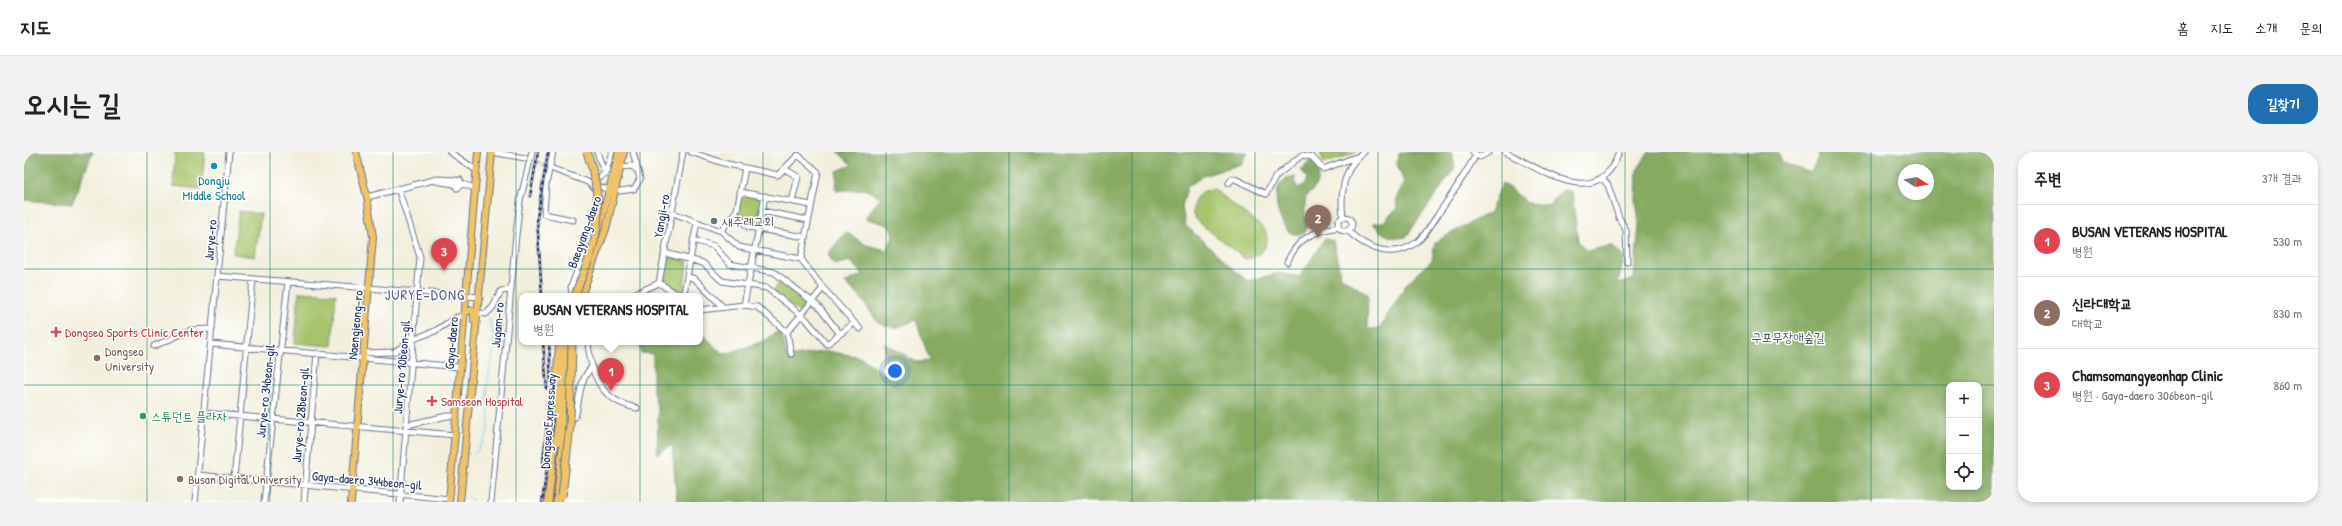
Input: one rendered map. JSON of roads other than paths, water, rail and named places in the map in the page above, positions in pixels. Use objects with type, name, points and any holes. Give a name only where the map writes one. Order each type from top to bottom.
[{"type":"highway","points":[[574,293],[593,247],[599,213],[598,192],[587,152]]},
{"type":"highway","points":[[582,293],[596,251],[602,215],[601,183],[592,152]]},
{"type":"highway","name":"Dongseo Expressway","points":[[550,502],[561,429],[562,345]]},
{"type":"highway","points":[[559,502],[570,425],[570,345]]},
{"type":"main road","name":"Naengjeong-ro","points":[[351,502],[370,289],[373,237],[367,197],[356,152]]},
{"type":"main road","name":"Gaya-daero","points":[[449,500],[478,152]]},
{"type":"main road","name":"Gaya-daero","points":[[460,502],[480,297],[491,152]]},
{"type":"main road","name":"Baegyang-daero","points":[[574,293],[599,230],[619,152]]},
{"type":"main road","name":"Baegyang-daero","points":[[582,293],[606,229],[624,152]]},
{"type":"main road","points":[[464,316],[469,310],[474,312],[476,330]]},
{"type":"main road","points":[[559,502],[567,421],[570,345]]},
{"type":"street","name":"Jurye-ro","points":[[195,502],[229,152]]},
{"type":"street","points":[[450,152],[476,170]]},
{"type":"street","points":[[491,152],[525,158]]},
{"type":"street","name":"Jugam-ro","points":[[491,502],[520,201],[532,152]]},
{"type":"street","points":[[553,152],[546,184],[544,214],[572,220]]},
{"type":"street","points":[[597,152],[603,169],[608,169]]},
{"type":"street","points":[[591,184],[608,169],[612,152]]},
{"type":"street","points":[[620,191],[634,189],[640,179],[640,174],[633,152]]},
{"type":"street","name":"Yangji-ro","points":[[660,283],[683,152]]},
{"type":"street","points":[[691,152],[744,168],[778,175],[798,153],[818,172],[801,259]]},
{"type":"street","points":[[1229,183],[1232,179],[1235,179],[1266,194],[1276,176],[1302,155],[1312,157],[1323,169],[1358,156],[1364,152]]},
{"type":"street","points":[[1338,227],[1342,231],[1348,231],[1368,246],[1378,250],[1401,250],[1418,241],[1434,220],[1475,154],[1483,156],[1489,152]]},
{"type":"street","points":[[1505,152],[1553,176],[1586,184],[1594,183],[1602,178],[1614,166],[1619,152]]},
{"type":"street","points":[[1343,217],[1341,196],[1345,179],[1358,156]]},
{"type":"street","points":[[621,167],[632,166],[640,174]]},
{"type":"street","points":[[721,231],[735,214],[744,168]]},
{"type":"street","points":[[785,168],[798,177],[792,201]]},
{"type":"street","points":[[553,170],[606,189]]},
{"type":"street","points":[[367,197],[398,188],[446,178],[455,182],[460,180],[462,184],[475,188]]},
{"type":"street","points":[[1602,178],[1608,185],[1618,218],[1626,230],[1627,262]]},
{"type":"street","points":[[573,293],[572,287],[587,247],[599,202],[596,192],[591,184]]},
{"type":"street","name":"Jurye-ro 10beon-gil","points":[[398,188],[420,257],[400,502]]},
{"type":"street","points":[[740,192],[811,205]]},
{"type":"street","points":[[744,305],[765,196]]},
{"type":"street","points":[[762,211],[808,220]]},
{"type":"street","points":[[673,213],[721,231],[739,247],[801,259],[853,324],[860,329]]},
{"type":"street","points":[[735,214],[748,227],[805,237]]},
{"type":"street","points":[[1343,217],[1347,217],[1351,221],[1351,226],[1348,231]]},
{"type":"street","points":[[1338,227],[1338,222],[1343,217]]},
{"type":"street","points":[[682,293],[684,292],[697,222]]},
{"type":"street","points":[[1287,262],[1294,247],[1304,238],[1312,234],[1338,227]]},
{"type":"street","points":[[693,240],[714,246],[730,264],[774,272],[818,306],[840,334]]},
{"type":"street","points":[[665,253],[703,262],[722,281],[767,288],[801,315],[827,344],[853,324]]},
{"type":"street","points":[[217,276],[480,297]]},
{"type":"street","points":[[687,276],[695,279],[724,307]]},
{"type":"street","points":[[234,479],[253,279]]},
{"type":"street","name":"Jurye-ro 34beon-gil","points":[[264,502],[288,282]]},
{"type":"street","points":[[637,293],[660,283],[674,293]]},
{"type":"street","points":[[787,332],[823,288]]},
{"type":"street","name":"Gaya-daero","points":[[478,313],[486,314],[493,307],[501,291],[511,290]]},
{"type":"street","points":[[703,310],[744,305],[757,307],[787,332],[791,354]]},
{"type":"street","points":[[364,355],[394,352],[414,340],[435,331],[457,317],[464,316]]},
{"type":"street","points":[[154,346],[191,330],[212,329]]},
{"type":"street","points":[[211,344],[317,353],[364,355],[412,362],[459,366]]},
{"type":"street","points":[[588,345],[591,368],[613,400],[637,408]]},
{"type":"street","name":"Jurye-ro 28beon-gil","points":[[304,502],[317,353]]},
{"type":"street","points":[[567,421],[574,417],[580,388],[586,373],[591,368]]},
{"type":"street","points":[[204,413],[358,426],[407,428],[455,435]]},
{"type":"street","points":[[407,428],[447,416],[457,416]]},
{"type":"street","name":"Gaya-daero 344beon-gil","points":[[198,475],[401,494],[449,500]]},
{"type":"waterway","points":[[474,454],[481,446],[485,438],[489,422],[487,387],[494,344],[489,319]]},
{"type":"waterway","points":[[468,496],[473,502]]},
{"type":"tunnel","points":[[528,159],[553,169]]},
{"type":"railway","points":[[530,196],[538,152]]},
{"type":"railway","points":[[542,293],[537,218],[548,152]]},
{"type":"railway","points":[[543,345],[547,389]]},
{"type":"railway","points":[[542,502],[553,427],[549,345]]},
{"type":"railway","points":[[543,462],[547,425]]},
{"type":"place","name":"Dongju Middle School","points":[[214,166]]},
{"type":"place","name":"새주례교회","points":[[714,221]]},
{"type":"place","name":"신라대학교","points":[[1318,238]]},
{"type":"place","name":"Chamsomangyeonhap Clinic","points":[[444,271]]},
{"type":"place","name":"Dongseo Sports Clinic Center","points":[[56,332]]},
{"type":"place","name":"Dongseo University","points":[[97,358]]},
{"type":"place","name":"BUSAN VETERANS HOSPITAL","points":[[611,391]]},
{"type":"place","name":"Samseon Hospital","points":[[432,401]]},
{"type":"place","name":"스튜던트 플라자","points":[[143,416]]},
{"type":"place","name":"Busan Digital University","points":[[180,479]]},
{"type":"district","name":"JURYE-DONG","points":[[425,295]]},
{"type":"park label","name":"구포무장애숲길","points":[[1788,337]]}]
